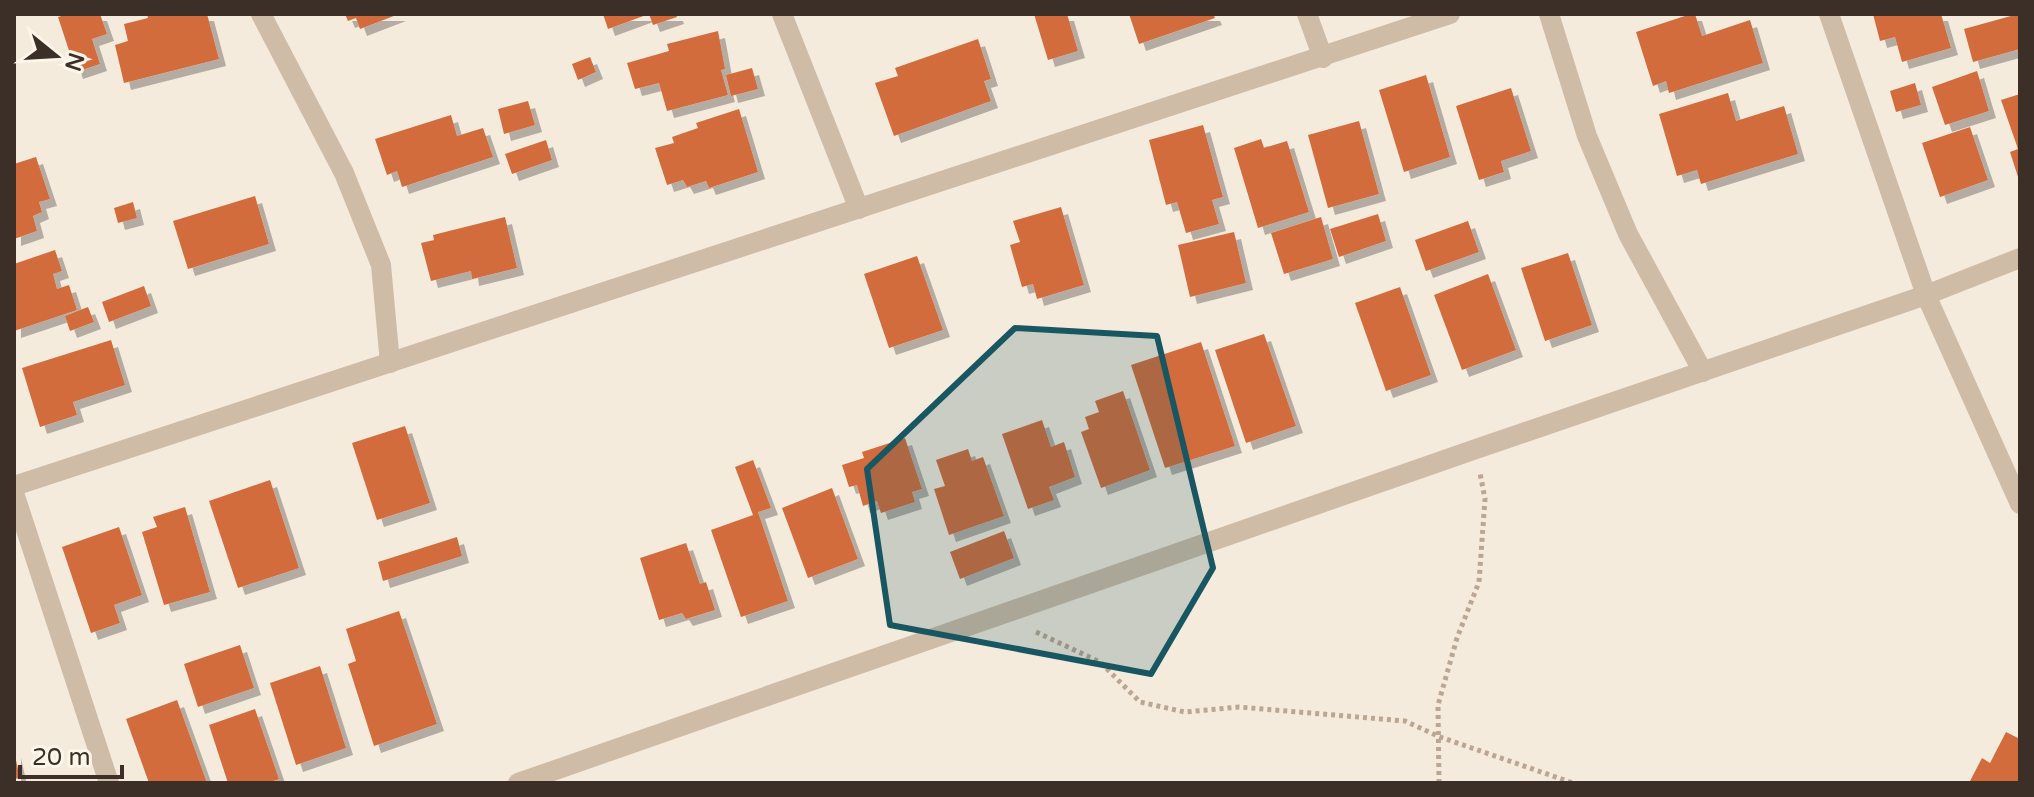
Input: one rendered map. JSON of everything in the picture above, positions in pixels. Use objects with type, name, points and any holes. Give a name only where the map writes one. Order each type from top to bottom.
[{"type":"street","points":[[261,14],[344,173],[381,265],[390,363]]},
{"type":"street","points":[[782,14],[859,209]]},
{"type":"street","points":[[1307,14],[1323,58]]},
{"type":"street","points":[[14,486],[1450,14]]},
{"type":"street","points":[[1549,14],[1587,136],[1628,234],[1703,372]]},
{"type":"street","points":[[1829,14],[1926,295],[2020,504]]},
{"type":"street","points":[[524,782],[1926,295],[2020,258]]},
{"type":"street","points":[[14,493],[109,783]]},
{"type":"path","points":[[1439,783],[1438,705],[1457,638],[1479,582],[1485,499],[1476,449]]},
{"type":"path","points":[[1019,609],[1031,630],[1100,662],[1140,702],[1185,712],[1239,707],[1405,721],[1440,737],[1573,783]]},
{"type":"highlighted area","points":[[1015,328],[1157,336],[1213,568],[1151,674],[890,625],[867,469]]},
{"type":"building","points":[[100,14],[107,34],[92,39],[100,64],[76,72],[58,17]]},
{"type":"building","points":[[147,14],[207,14],[219,59],[124,83],[115,45],[128,41],[124,24],[148,18]]},
{"type":"building","points":[[345,14],[399,14],[360,29],[356,18],[348,21]]},
{"type":"building","points":[[603,14],[649,14],[608,29]]},
{"type":"building","points":[[649,14],[676,14],[677,17],[653,25]]},
{"type":"building","points":[[1034,14],[1067,14],[1078,51],[1048,60]]},
{"type":"building","points":[[1129,14],[1213,14],[1215,18],[1139,44]]},
{"type":"building","points":[[1695,14],[1702,36],[1750,20],[1763,63],[1669,93],[1666,81],[1653,86],[1636,32]]},
{"type":"building","points":[[1873,14],[1941,14],[1951,48],[1902,62],[1895,37],[1880,41]]},
{"type":"building","points":[[2018,14],[2020,49],[1973,62],[1964,29]]},
{"type":"building","points":[[718,31],[725,69],[721,70],[728,95],[667,111],[659,83],[635,89],[627,63],[669,51],[667,44]]},
{"type":"building","points":[[978,39],[991,79],[984,81],[991,101],[894,136],[875,83],[898,76],[895,68]]},
{"type":"building","points":[[590,57],[596,72],[578,80],[572,64]]},
{"type":"building","points":[[752,68],[758,89],[731,96],[726,75]]},
{"type":"building","points":[[1977,71],[1989,111],[1945,125],[1932,87]]},
{"type":"building","points":[[1426,75],[1450,157],[1404,172],[1379,90]]},
{"type":"building","points":[[1915,83],[1921,105],[1896,112],[1890,91]]},
{"type":"building","points":[[1511,88],[1531,151],[1501,161],[1504,172],[1479,180],[1456,106]]},
{"type":"building","points":[[1728,93],[1736,121],[1784,106],[1798,154],[1701,184],[1697,170],[1677,176],[1659,114]]},
{"type":"building","points":[[2020,94],[2019,180],[2010,152],[2018,149],[2001,100]]},
{"type":"building","points":[[528,101],[535,125],[504,134],[498,109]]},
{"type":"building","points":[[739,109],[758,172],[709,188],[706,181],[687,187],[683,180],[667,185],[655,148],[674,143],[672,137],[698,128],[696,123]]},
{"type":"building","points":[[451,115],[457,136],[483,128],[493,157],[402,187],[397,171],[387,175],[375,139]]},
{"type":"building","points":[[1359,121],[1379,194],[1328,208],[1308,135]]},
{"type":"building","points":[[1203,125],[1223,197],[1212,200],[1219,224],[1186,233],[1177,202],[1166,205],[1149,140]]},
{"type":"building","points":[[1970,127],[1988,180],[1940,197],[1922,143]]},
{"type":"building","points":[[1261,139],[1264,148],[1287,141],[1309,212],[1258,228],[1234,148]]},
{"type":"building","points":[[546,140],[552,160],[512,174],[505,154]]},
{"type":"building","points":[[36,157],[50,199],[39,202],[42,212],[33,216],[37,231],[14,239],[14,164]]},
{"type":"building","points":[[255,196],[269,244],[188,269],[173,221]]},
{"type":"building","points":[[133,202],[137,218],[118,223],[114,208]]},
{"type":"building","points":[[1061,207],[1084,285],[1037,299],[1033,284],[1022,287],[1010,245],[1020,242],[1013,221]]},
{"type":"building","points":[[1378,214],[1386,241],[1339,257],[1330,229]]},
{"type":"building","points":[[505,217],[517,268],[472,279],[471,271],[431,281],[421,243],[434,240],[433,235]]},
{"type":"building","points":[[1321,217],[1333,259],[1284,274],[1271,233]]},
{"type":"building","points":[[1468,221],[1479,252],[1426,271],[1415,240]]},
{"type":"building","points":[[1234,232],[1246,283],[1190,297],[1178,245]]},
{"type":"building","points":[[55,250],[62,271],[53,274],[57,289],[69,285],[77,310],[14,331],[14,264]]},
{"type":"building","points":[[1568,253],[1592,325],[1545,341],[1521,268]]},
{"type":"building","points":[[917,256],[943,330],[889,348],[864,274]]},
{"type":"building","points":[[1488,274],[1516,350],[1462,370],[1434,295]]},
{"type":"building","points":[[144,286],[151,306],[109,322],[102,302]]},
{"type":"building","points":[[1400,287],[1431,375],[1386,391],[1355,303]]},
{"type":"building","points":[[88,307],[94,322],[70,331],[65,316]]},
{"type":"building","points":[[1264,334],[1296,426],[1246,443],[1215,350]]},
{"type":"building","points":[[111,340],[125,385],[73,402],[77,415],[40,427],[22,368]]},
{"type":"building","points":[[1201,342],[1235,446],[1165,468],[1131,365]]},
{"type":"building","points":[[1123,391],[1150,470],[1101,488],[1081,432],[1089,429],[1085,417],[1099,412],[1095,401]]},
{"type":"building","points":[[1042,420],[1051,447],[1064,442],[1075,477],[1049,487],[1054,500],[1028,509],[1002,434]]},
{"type":"building","points":[[405,426],[430,503],[377,520],[352,443]]},
{"type":"building","points":[[905,438],[922,489],[912,492],[915,502],[881,513],[877,501],[863,506],[857,485],[849,487],[842,465],[864,458],[862,452]]},
{"type":"building","points":[[968,449],[972,461],[983,457],[1004,516],[949,535],[934,489],[945,486],[936,460]]},
{"type":"building","points":[[753,460],[771,508],[758,512],[788,601],[741,617],[711,530],[753,515],[735,467]]},
{"type":"building","points":[[270,480],[299,568],[238,588],[209,501]]},
{"type":"building","points":[[832,488],[858,559],[808,578],[782,508]]},
{"type":"building","points":[[185,507],[210,592],[164,605],[142,532],[157,527],[153,517]]},
{"type":"building","points":[[119,527],[142,595],[114,605],[120,623],[91,633],[62,547]]},
{"type":"building","points":[[1004,531],[1014,558],[960,579],[950,552]]},
{"type":"building","points":[[457,537],[462,556],[383,581],[378,562]]},
{"type":"building","points":[[686,543],[700,584],[706,582],[715,610],[686,619],[682,613],[659,620],[640,558]]},
{"type":"building","points":[[399,611],[437,724],[374,746],[348,664],[356,661],[346,629]]},
{"type":"building","points":[[240,645],[254,688],[198,707],[184,664]]},
{"type":"building","points":[[320,666],[346,748],[296,765],[270,683]]},
{"type":"building","points":[[177,700],[207,783],[149,783],[126,719]]},
{"type":"building","points":[[255,709],[279,779],[267,783],[228,783],[209,725]]},
{"type":"building","points":[[2006,732],[2020,739],[2020,783],[1969,783],[1982,758],[1990,763]]},
{"type":"building","points":[[14,751],[20,778],[14,779]]}]
